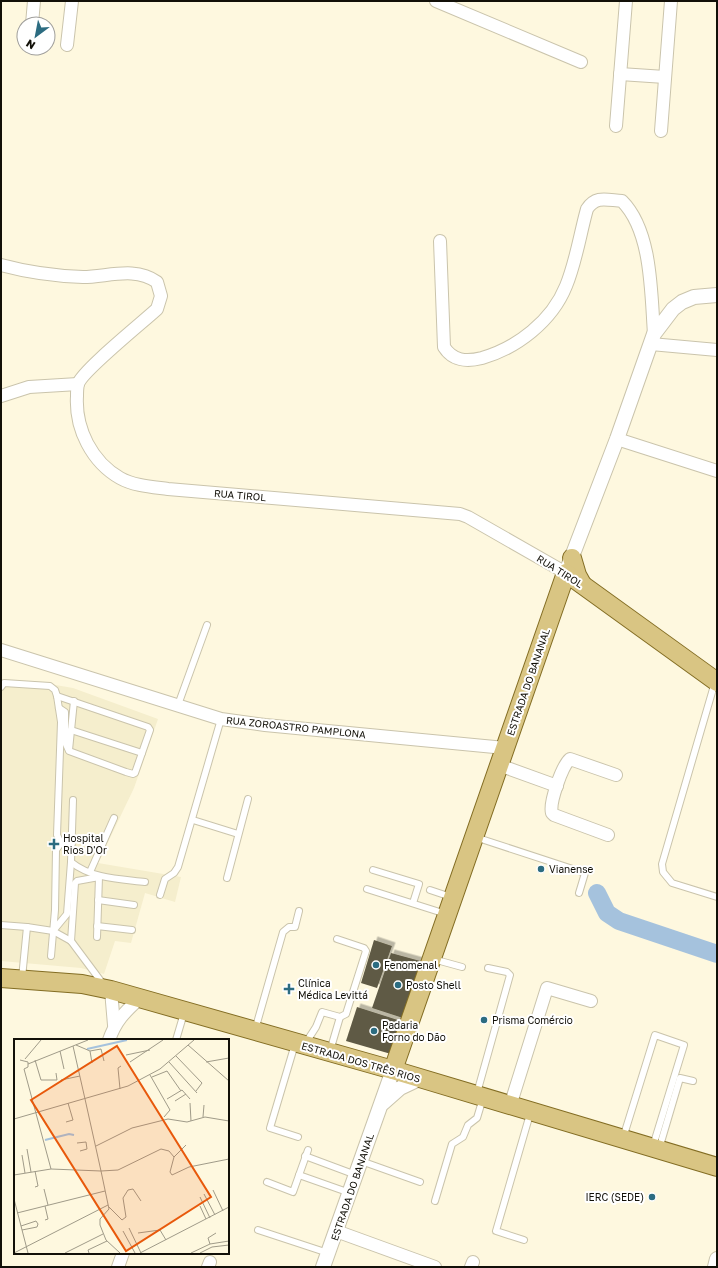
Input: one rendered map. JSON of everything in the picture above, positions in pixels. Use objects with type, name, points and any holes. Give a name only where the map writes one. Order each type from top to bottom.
[{"type":"main road","name":"RUA TIROL","points":[[569,565],[582,584],[716,681]]},
{"type":"main road","name":"ESTRADA DO BANANAL","points":[[393,1070],[569,565]]},
{"type":"main road","points":[[551,614],[562,602],[571,596],[586,594],[598,596]]},
{"type":"main road","name":"ESTRADA DOS TRÊS RIOS","points":[[1,978],[82,984],[140,998],[393,1070],[717,1167]]},
{"type":"street","points":[[33,16],[34,1]]},
{"type":"street","points":[[67,45],[72,1]]},
{"type":"street","points":[[436,1],[581,62]]},
{"type":"street","points":[[616,126],[626,1]]},
{"type":"street","points":[[661,131],[671,1]]},
{"type":"street","points":[[620,74],[665,77]]},
{"type":"street","points":[[440,241],[444,346],[449,355],[461,360],[474,360],[494,354],[511,346],[539,324],[553,309],[566,285],[587,209],[591,203],[597,199],[622,201],[634,217],[645,245],[653,339],[717,350]]},
{"type":"street","points":[[1,265],[57,275],[84,277],[145,274],[157,282],[160,296],[157,309],[93,366],[78,384],[29,387],[1,396]]},
{"type":"street","name":"ESTRADA DO BANANAL","points":[[569,565],[653,339],[673,309],[682,302],[694,297],[717,295]]},
{"type":"street","name":"RUA TIROL","points":[[78,384],[76,404],[85,440],[95,456],[107,469],[122,479],[138,485],[168,489],[460,514],[569,565]]},
{"type":"street","points":[[617,439],[717,471]]},
{"type":"street","name":"RUA ZOROASTRO PAMPLONA","points":[[1,650],[221,719],[265,725],[505,748]]},
{"type":"street","points":[[608,835],[552,813],[551,808],[557,786],[570,759],[616,775]]},
{"type":"street","points":[[499,765],[557,786]]},
{"type":"street","points":[[510,1106],[547,988],[591,1001]]},
{"type":"street","points":[[108,990],[114,1025]]},
{"type":"street","points":[[109,1039],[114,1025],[140,998]]},
{"type":"street","name":"ESTRADA DO BANANAL","points":[[323,1267],[393,1070]]},
{"type":"street","name":"ESTRADA DO BANANAL","points":[[380,1107],[400,1088],[419,1079]]},
{"type":"street","points":[[336,1231],[435,1267]]},
{"type":"street","points":[[118,1267],[123,1254]]},
{"type":"street","points":[[714,1267],[717,1259]]},
{"type":"lane","points":[[178,705],[207,625]]},
{"type":"lane","points":[[716,681],[662,864],[663,872],[672,883],[717,897]]},
{"type":"lane","points":[[1,687],[4,683],[50,686],[55,690],[60,722],[57,835],[61,843]]},
{"type":"lane","points":[[57,696],[148,727],[150,730],[135,773],[133,774],[69,752],[65,742],[65,712],[58,708]]},
{"type":"lane","points":[[69,752],[74,701]]},
{"type":"lane","points":[[160,894],[165,879],[174,873],[178,867],[193,820],[221,719]]},
{"type":"lane","points":[[71,730],[142,753]]},
{"type":"lane","points":[[227,878],[248,799]]},
{"type":"lane","points":[[53,931],[67,914],[71,862],[73,800]]},
{"type":"lane","points":[[90,872],[114,818]]},
{"type":"lane","points":[[193,820],[238,834]]},
{"type":"lane","points":[[474,836],[585,873],[579,893]]},
{"type":"lane","points":[[61,843],[72,843]]},
{"type":"lane","points":[[51,956],[56,850],[61,843]]},
{"type":"lane","points":[[71,862],[77,867],[99,877]]},
{"type":"lane","points":[[373,870],[419,884],[413,903]]},
{"type":"lane","points":[[97,937],[99,877]]},
{"type":"lane","points":[[71,941],[75,883],[77,880],[99,877],[145,882]]},
{"type":"lane","points":[[367,889],[413,903],[450,906]]},
{"type":"lane","points":[[430,890],[450,906]]},
{"type":"lane","points":[[98,900],[134,905]]},
{"type":"lane","points":[[255,1031],[283,932],[290,927],[295,927],[299,911]]},
{"type":"lane","points":[[1,924],[53,931],[71,941],[98,974],[108,990]]},
{"type":"lane","points":[[97,926],[132,930]]},
{"type":"lane","points":[[22,980],[27,927]]},
{"type":"lane","points":[[298,1137],[270,1128],[300,1044],[316,1027],[322,1012],[340,1017],[346,1014],[366,951],[364,948],[337,939]]},
{"type":"lane","points":[[432,958],[462,967]]},
{"type":"lane","points":[[435,1201],[452,1144],[463,1136],[468,1125],[477,1118],[480,1097],[510,976],[507,972],[488,968]]},
{"type":"lane","points":[[176,1039],[185,1011]]},
{"type":"lane","points":[[330,1052],[340,1017]]},
{"type":"lane","points":[[622,1139],[654,1035],[684,1045],[656,1149]]},
{"type":"lane","points":[[656,1149],[680,1078],[693,1081]]},
{"type":"lane","points":[[524,1240],[496,1231],[530,1112]]},
{"type":"lane","points":[[267,1182],[293,1192],[307,1153],[356,1175]]},
{"type":"lane","points":[[361,1161],[420,1182]]},
{"type":"lane","points":[[299,1175],[350,1193]]},
{"type":"lane","points":[[258,1230],[328,1253]]},
{"type":"shaded area","name":"Hospital Rios D'Or","points":[[1,682],[38,682],[73,688],[158,719],[134,788],[98,863],[181,877],[175,902],[145,893],[131,943],[115,941],[104,974],[81,968],[1,961]]},
{"type":"building","name":"Fenomenal","points":[[374,940],[392,946],[377,988],[361,983]]},
{"type":"building","name":"Posto Shell","points":[[391,953],[424,962],[406,1019],[372,1008]]},
{"type":"building","name":"Padaria Forno do Dão","points":[[357,1007],[401,1021],[391,1054],[346,1041]]},
{"type":"waterway","points":[[597,893],[607,913],[619,921],[717,954]]},
{"type":"place","name":"Hospital Rios D'Or","points":[[54,844]]},
{"type":"place","name":"Vianense","points":[[541,869]]},
{"type":"place","name":"Fenomenal","points":[[376,965]]},
{"type":"place","name":"Posto Shell","points":[[398,985]]},
{"type":"place","name":"Clínica Médica Levittá","points":[[289,989]]},
{"type":"place","name":"Prisma Comércio","points":[[484,1020]]},
{"type":"place","name":"Padaria Forno do Dão","points":[[374,1031]]},
{"type":"place","name":"IERC (SEDE)","points":[[652,1197]]}]
